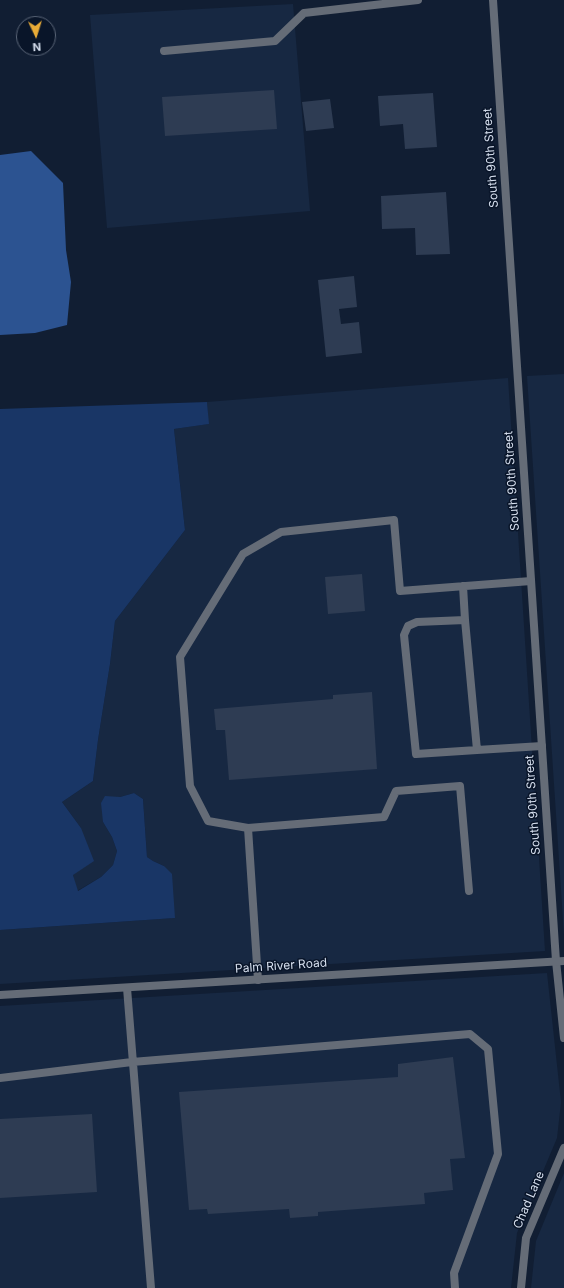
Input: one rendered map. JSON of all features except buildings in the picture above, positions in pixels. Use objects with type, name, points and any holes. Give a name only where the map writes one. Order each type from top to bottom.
[{"type":"street","points":[[164,52],[275,41],[304,13],[418,0]]},
{"type":"street","name":"South 90th Street","points":[[492,0],[542,746],[560,961]]},
{"type":"street","points":[[469,891],[460,786],[396,791],[384,817],[248,828],[208,821],[190,786],[180,657],[243,554],[281,532],[394,520],[400,591],[531,581]]},
{"type":"street","points":[[463,586],[477,750]]},
{"type":"street","points":[[465,620],[417,622],[408,626],[404,635],[416,754],[542,746]]},
{"type":"street","points":[[248,828],[258,980]]},
{"type":"street","points":[[560,961],[564,1038]]},
{"type":"street","name":"Palm River Road","points":[[0,995],[560,961]]},
{"type":"street","points":[[127,988],[151,1288]]},
{"type":"street","points":[[0,1078],[132,1062],[470,1034],[488,1049],[498,1154],[454,1273],[455,1288]]},
{"type":"street","name":"Chad Lane","points":[[521,1288],[526,1238],[564,1148]]},
{"type":"shaded area","points":[[293,4],[310,211],[107,228],[90,15]]},
{"type":"shaded area","points":[[31,151],[63,183],[66,250],[71,282],[67,325],[35,333],[0,335],[0,155]]},
{"type":"shaded area","points":[[564,374],[564,935],[527,376]]},
{"type":"shaded area","points":[[508,378],[545,951],[0,984],[0,930],[174,918],[164,866],[147,857],[143,799],[134,793],[120,797],[103,822],[112,837],[117,851],[113,865],[101,877],[77,891],[73,875],[81,828],[62,802],[93,781],[115,621],[185,530],[174,429],[208,424],[207,402]]},
{"type":"shaded area","points":[[207,402],[209,424],[174,429],[185,530],[115,621],[93,781],[62,802],[81,828],[94,861],[73,875],[78,891],[101,877],[113,865],[117,851],[112,837],[103,822],[101,803],[105,796],[120,797],[134,793],[143,799],[147,857],[164,866],[172,874],[175,918],[0,930],[0,409]]},
{"type":"shaded area","points":[[547,973],[561,1102],[557,1138],[517,1233],[511,1288],[0,1288],[0,1006]]},
{"type":"shaded area","points":[[564,1173],[564,1288],[531,1288],[536,1241]]}]
